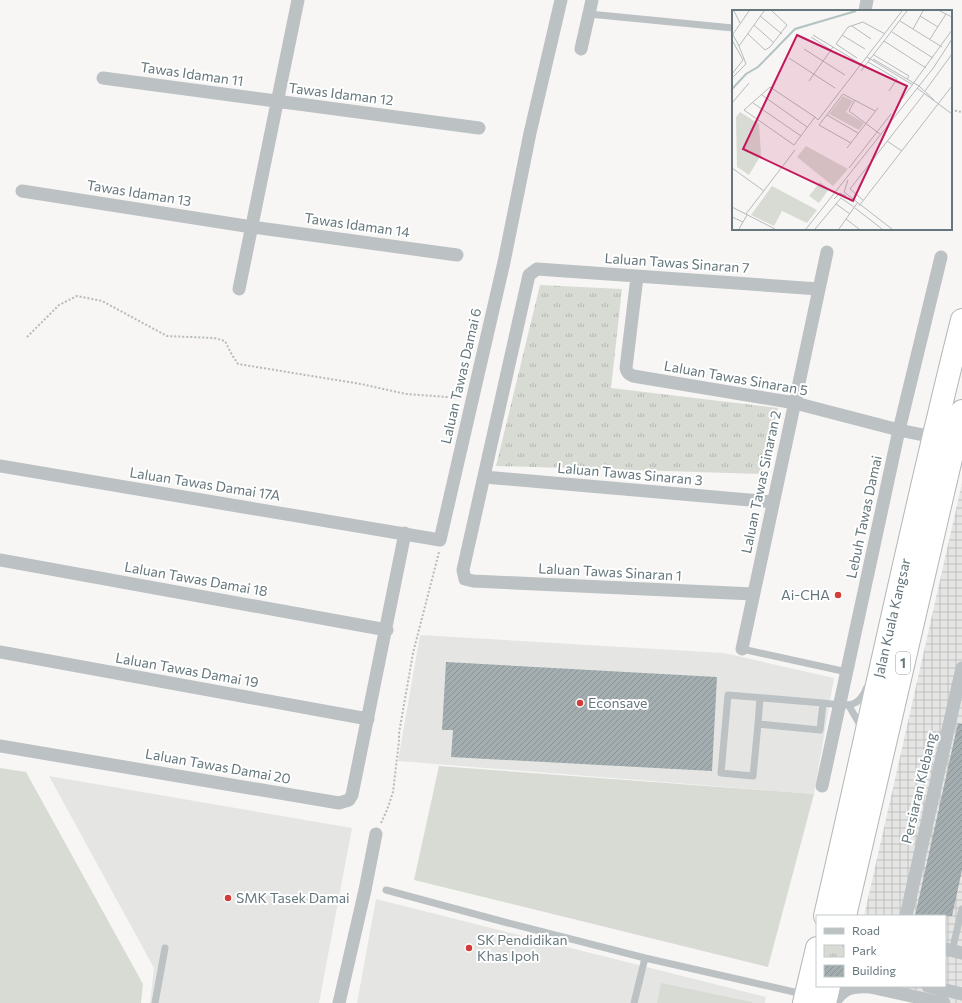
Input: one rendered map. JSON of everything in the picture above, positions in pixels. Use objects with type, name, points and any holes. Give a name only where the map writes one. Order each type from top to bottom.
[{"type":"highway","name":"Jalan Kuala Kangsar","points":[[824,915],[854,789],[880,655],[962,320]]},
{"type":"highway","name":"Jalan Kuala Kangsar","points":[[845,915],[962,410]]},
{"type":"highway","points":[[812,1000],[816,958]]},
{"type":"highway","points":[[812,1000],[828,987]]},
{"type":"street","points":[[278,102],[298,0]]},
{"type":"street","name":"Laluan Tawas Damai 6","points":[[442,538],[504,262],[530,133],[561,0]]},
{"type":"street","points":[[580,49],[592,0]]},
{"type":"street","points":[[865,10],[867,0]]},
{"type":"street","name":"Tawas Idaman 11","points":[[103,78],[278,102]]},
{"type":"street","name":"Tawas Idaman 12","points":[[239,290],[278,102],[479,128]]},
{"type":"street","name":"Tawas Idaman 13","points":[[22,191],[252,227]]},
{"type":"street","name":"Tawas Idaman 14","points":[[252,227],[457,255]]},
{"type":"street","name":"Laluan Tawas Sinaran 2","points":[[742,649],[827,252]]},
{"type":"street","name":"Lebuh Tawas Damai","points":[[822,786],[844,705],[847,672],[899,430],[941,257]]},
{"type":"street","name":"Laluan Tawas Sinaran 7","points":[[484,477],[529,275],[537,269],[819,289]]},
{"type":"street","name":"Laluan Tawas Sinaran 5","points":[[637,277],[626,368],[627,372],[633,376],[794,403],[899,430],[933,437]]},
{"type":"street","name":"Laluan Tawas Damai 17A","points":[[0,466],[405,533]]},
{"type":"street","name":"Laluan Tawas Sinaran 3","points":[[484,477],[773,502]]},
{"type":"street","name":"Laluan Tawas Sinaran 1","points":[[484,477],[462,570],[465,579],[473,581],[753,594]]},
{"type":"street","points":[[368,719],[387,630],[405,533],[438,540],[442,538]]},
{"type":"street","name":"Laluan Tawas Damai 18","points":[[0,560],[387,630]]},
{"type":"street","name":"Laluan Tawas Damai 19","points":[[0,652],[368,719]]},
{"type":"street","name":"Persiaran Klebang","points":[[906,915],[962,668]]},
{"type":"street","name":"Laluan Tawas Damai 20","points":[[0,746],[339,803],[349,800],[352,795],[368,719]]},
{"type":"street","points":[[339,1003],[365,890],[376,834]]},
{"type":"street","points":[[853,915],[859,888],[855,870]]},
{"type":"street","points":[[834,1003],[839,994],[855,987]]},
{"type":"street","points":[[870,987],[944,1003]]},
{"type":"street","points":[[932,987],[962,994]]},
{"type":"lane","points":[[589,14],[732,28]]},
{"type":"lane","points":[[742,649],[847,672]]},
{"type":"lane","points":[[760,698],[753,776],[721,773],[728,695],[844,705],[857,703],[865,693],[871,678]]},
{"type":"lane","points":[[758,724],[820,730],[823,703]]},
{"type":"lane","points":[[844,705],[859,723],[860,729],[850,779],[854,789]]},
{"type":"lane","points":[[386,890],[508,923],[812,1000]]},
{"type":"lane","points":[[953,951],[962,909]]},
{"type":"lane","points":[[156,1003],[165,948]]},
{"type":"lane","points":[[634,1003],[645,958]]},
{"type":"path","points":[[952,110],[962,112]]},
{"type":"path","points":[[27,337],[59,305],[78,296],[102,301],[167,336],[214,338],[225,341],[238,364],[361,384],[406,394],[472,399]]},
{"type":"path","points":[[376,834],[393,792],[399,733],[412,653],[436,567],[442,538]]},
{"type":"shaded area","points":[[962,483],[962,1003],[927,1003],[863,987],[946,987],[946,915],[864,915]]},
{"type":"shaded area","points":[[420,635],[724,653],[834,678],[814,794],[398,761]]},
{"type":"shaded area","name":"SMK Tasek Damai","points":[[49,776],[352,828],[319,1003],[150,1003],[154,968]]},
{"type":"shaded area","name":"SK Pendidikan Khas Ipoh","points":[[376,899],[766,997],[765,1003],[357,1003]]},
{"type":"green space","points":[[540,285],[622,289],[611,388],[778,408],[762,474],[496,466]]},
{"type":"green space","points":[[439,766],[814,794],[768,967],[414,880]]},
{"type":"green space","points":[[0,768],[26,772],[143,984],[141,1003],[0,1003]]},
{"type":"green space","points":[[661,983],[752,1002],[752,1003],[657,1003]]},
{"type":"building","name":"Econsave","points":[[446,662],[717,677],[712,771],[451,757],[453,730],[442,730]]},
{"type":"building","points":[[958,723],[962,724],[962,870],[952,916],[915,915]]},
{"type":"place","name":"Ai-CHA","points":[[838,595]]},
{"type":"place","name":"Econsave","points":[[580,703]]},
{"type":"place","name":"SMK Tasek Damai","points":[[228,898]]},
{"type":"place","name":"SK Pendidikan Khas Ipoh","points":[[469,948]]}]
